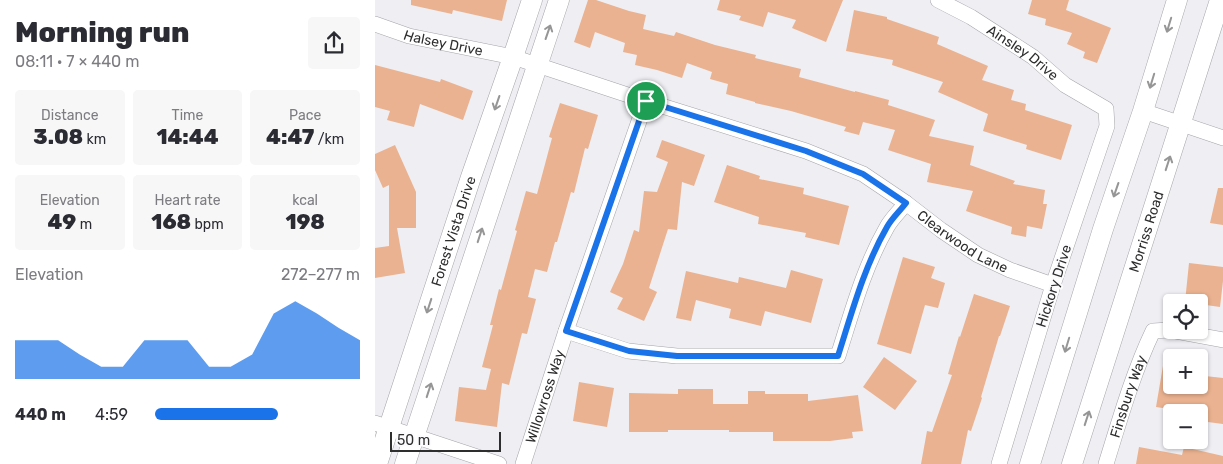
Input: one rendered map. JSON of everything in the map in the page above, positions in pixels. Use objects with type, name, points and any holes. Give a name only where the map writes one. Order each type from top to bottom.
[{"type":"main road","name":"Forest Vista Drive","points":[[377,464],[382,426],[532,0]]},
{"type":"main road","name":"Forest Vista Drive","points":[[405,464],[559,0]]},
{"type":"main road","points":[[1030,464],[1177,0]]},
{"type":"main road","name":"Morriss Road","points":[[1072,464],[1220,0]]},
{"type":"street","name":"Ainsley Drive","points":[[938,0],[971,16],[1033,57],[1065,85],[1106,109]]},
{"type":"street","name":"Halsey Drive","points":[[375,24],[409,36],[501,53],[513,57]]},
{"type":"street","name":"Clearwood Lane","points":[[513,57],[806,151],[863,174],[978,255],[1010,270],[1053,285]]},
{"type":"street","name":"Willowross Way","points":[[523,464],[566,331],[646,101]]},
{"type":"street","name":"Hickory Drive","points":[[999,464],[1053,285],[1107,126],[1106,109]]},
{"type":"street","points":[[1143,111],[1223,138]]},
{"type":"street","points":[[566,331],[629,351],[677,356],[838,356],[875,250],[888,225],[906,203]]},
{"type":"street","name":"Finsbury Way","points":[[1106,464],[1143,351],[1153,331],[1169,330],[1223,340]]},
{"type":"street","points":[[382,426],[499,464]]},
{"type":"building","points":[[411,0],[507,0],[502,21],[453,10],[452,14],[411,5]]},
{"type":"building","points":[[588,0],[596,0],[646,15],[643,29],[674,36],[676,32],[715,45],[756,55],[755,58],[801,69],[799,77],[889,100],[888,105],[935,120],[929,136],[974,146],[970,165],[1015,181],[1013,184],[1045,190],[1043,204],[1047,204],[1042,229],[1027,226],[1026,237],[1011,234],[1012,227],[966,211],[973,191],[927,182],[931,164],[888,150],[895,130],[863,122],[859,135],[844,131],[846,127],[726,94],[728,84],[710,79],[712,72],[687,63],[682,78],[635,65],[637,55],[623,52],[625,43],[595,32],[590,48],[574,42]]},
{"type":"building","points":[[720,0],[843,0],[826,42],[792,28],[796,20],[768,12],[763,27],[739,20],[741,16],[717,10]]},
{"type":"building","points":[[1032,0],[1069,0],[1066,10],[1111,28],[1097,63],[1083,58],[1085,52],[1067,44],[1072,33],[1045,25],[1046,19],[1028,14]]},
{"type":"building","points":[[854,10],[887,17],[887,19],[939,37],[937,44],[988,66],[982,80],[1014,90],[1011,100],[1026,104],[1025,110],[1072,125],[1061,160],[1026,149],[1027,145],[983,131],[988,114],[938,92],[943,82],[892,65],[893,60],[846,51]]},
{"type":"building","points":[[375,65],[440,82],[441,79],[473,91],[463,120],[420,104],[414,127],[387,120],[390,111],[375,107]]},
{"type":"building","points":[[560,103],[598,115],[588,149],[585,148],[574,193],[571,192],[547,272],[535,269],[528,297],[536,299],[527,334],[522,333],[509,385],[502,383],[497,427],[455,421],[459,387],[486,390],[491,369],[482,367],[493,325],[490,325],[499,289],[501,290],[526,191],[537,194],[552,138],[549,137]]},
{"type":"building","points":[[662,140],[705,155],[694,186],[682,182],[677,230],[668,229],[649,288],[657,292],[644,321],[617,309],[623,298],[610,292],[623,264],[634,230],[639,232],[644,191],[657,192],[668,162],[656,157]]},
{"type":"building","points":[[395,145],[416,192],[416,228],[397,228],[405,273],[375,278],[375,248],[389,246],[389,185],[383,188],[375,170],[375,154]]},
{"type":"building","points":[[727,165],[760,176],[759,179],[804,188],[803,194],[849,206],[839,245],[805,237],[806,233],[758,224],[759,217],[714,202]]},
{"type":"building","points":[[1218,188],[1223,188],[1223,225],[1210,223]]},
{"type":"building","points":[[903,257],[935,267],[931,278],[945,283],[938,308],[925,305],[911,354],[877,344]]},
{"type":"building","points":[[1189,263],[1223,267],[1220,307],[1208,305],[1208,294],[1186,294]]},
{"type":"building","points":[[791,270],[823,279],[811,323],[765,311],[761,326],[729,318],[731,309],[696,300],[691,321],[676,318],[686,271],[738,283],[739,277],[786,288]]},
{"type":"building","points":[[974,294],[1010,306],[999,336],[982,398],[971,431],[968,430],[961,464],[921,464],[927,431],[932,432],[952,375],[948,374]]},
{"type":"building","points":[[884,357],[917,381],[895,410],[863,387]]},
{"type":"building","points":[[1163,366],[1163,394],[1208,394],[1208,376],[1223,378],[1223,424],[1208,422],[1208,404],[1163,404],[1163,408],[1156,407]]},
{"type":"building","points":[[579,382],[614,388],[607,427],[573,421]]},
{"type":"building","points":[[678,389],[713,389],[713,404],[748,404],[748,391],[765,391],[765,394],[808,394],[808,401],[858,395],[863,431],[852,432],[853,438],[830,441],[773,441],[773,432],[729,432],[729,430],[629,432],[629,393],[678,394]]},
{"type":"building","points":[[1139,447],[1182,455],[1184,449],[1193,449],[1223,456],[1223,464],[1136,464]]},
{"type":"route","points":[[646,101],[806,151],[863,174],[906,203],[888,225],[875,250],[838,356],[677,356],[629,351],[566,331],[646,101]]}]
